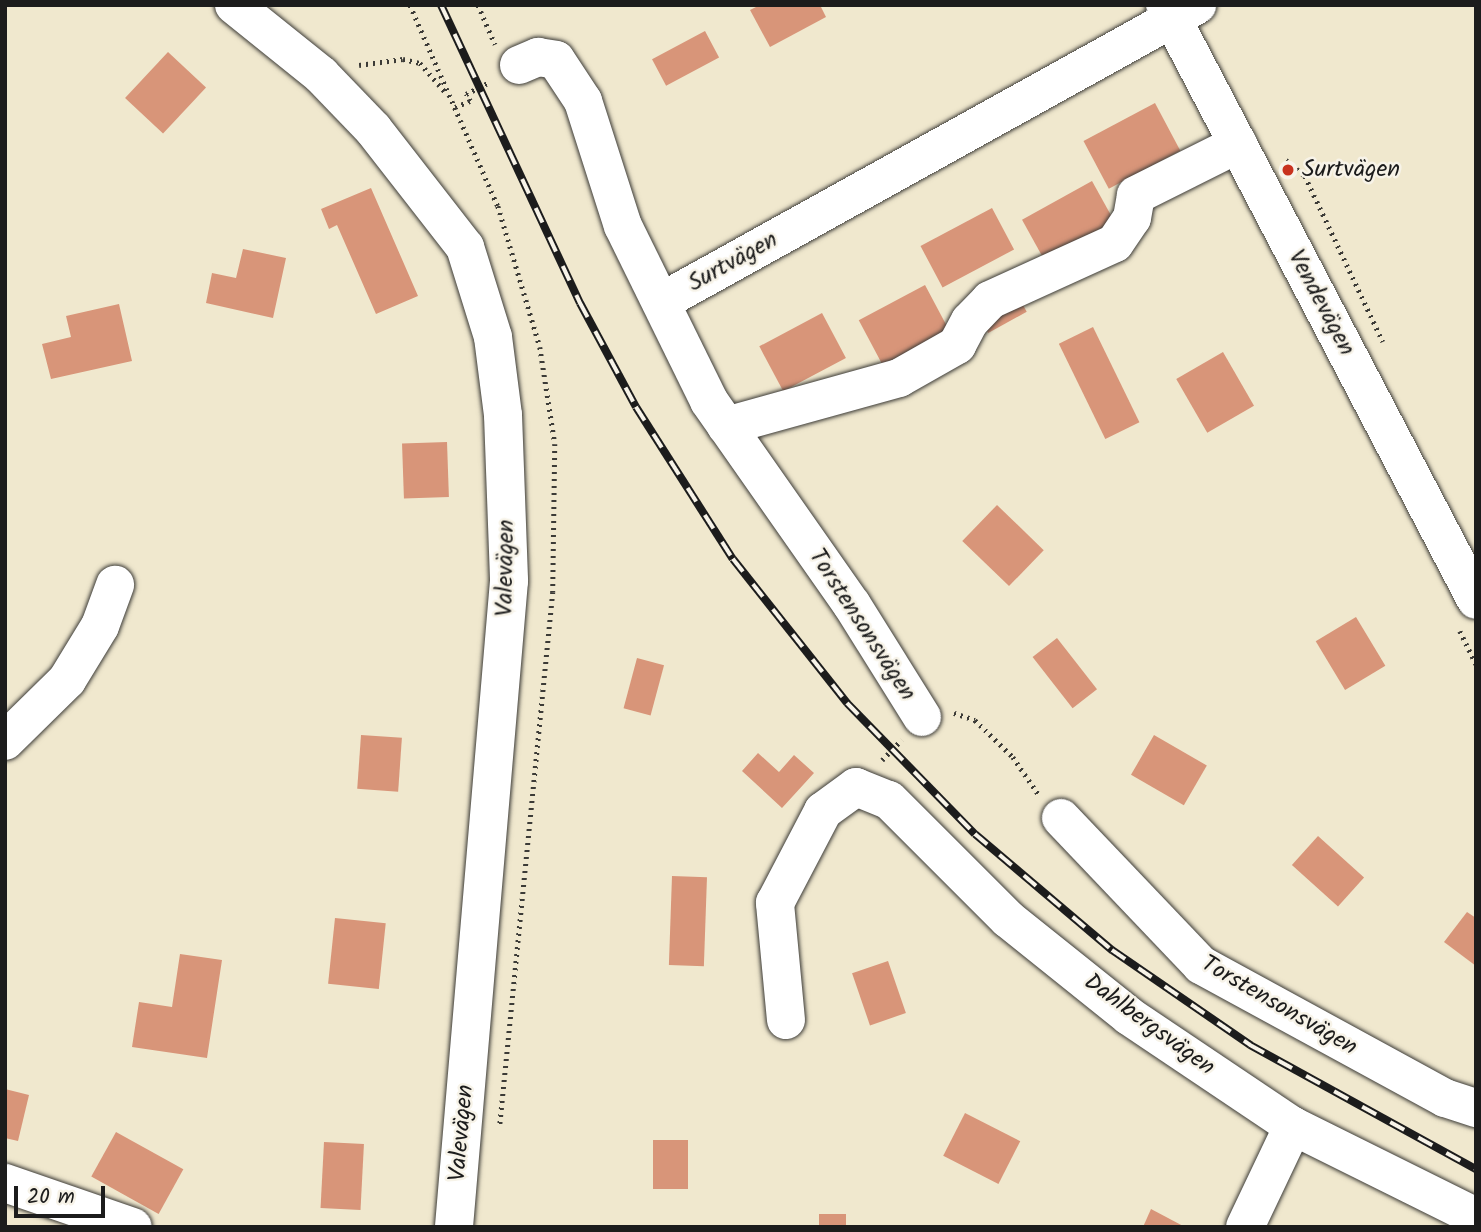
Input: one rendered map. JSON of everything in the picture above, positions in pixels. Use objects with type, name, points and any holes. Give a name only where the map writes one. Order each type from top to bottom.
[{"type":"street","name":"Valevägen","points":[[234,5],[321,75],[373,129],[465,247],[493,337],[503,415],[509,581],[454,1227]]},
{"type":"street","name":"Vendevägen","points":[[1179,10],[1238,144],[1476,600]]},
{"type":"street","name":"Surtvägen","points":[[662,302],[1179,10]]},
{"type":"street","name":"Torstensonsvägen","points":[[509,57],[556,60],[583,101],[623,226],[709,401],[852,605],[905,727]]},
{"type":"street","points":[[726,426],[899,378],[957,345],[970,321],[990,300],[1115,243],[1132,218],[1136,195],[1238,144]]},
{"type":"street","points":[[5,741],[67,680],[100,626],[115,584]]},
{"type":"street","points":[[786,1020],[775,903],[823,811],[876,775]]},
{"type":"street","name":"Dahlbergsvägen","points":[[876,775],[889,800],[1008,919],[1129,1016],[1293,1126],[1476,1217]]},
{"type":"street","name":"Torstensonsvägen","points":[[1061,818],[1201,965],[1445,1098],[1476,1108]]},
{"type":"street","points":[[1245,1227],[1293,1126]]},
{"type":"street","points":[[5,1183],[133,1227]]},
{"type":"path","points":[[410,5],[471,146]]},
{"type":"path","points":[[478,5],[509,57]]},
{"type":"path","points":[[321,75],[390,61],[420,63],[455,107]]},
{"type":"path","points":[[455,107],[470,101],[466,93]]},
{"type":"path","name":"Torstensonsvägen","points":[[905,727],[944,710],[975,720],[1013,757],[1033,788],[1061,818]]},
{"type":"path","points":[[876,775],[881,758],[901,740],[905,727]]},
{"type":"building","points":[[760,5],[820,5],[826,17],[770,47],[750,10]]},
{"type":"building","points":[[705,31],[719,57],[666,86],[652,59]]},
{"type":"building","points":[[168,52],[206,87],[163,134],[125,98]]},
{"type":"building","points":[[1155,103],[1180,151],[1109,189],[1083,141]]},
{"type":"building","points":[[1092,181],[1121,233],[1051,272],[1022,220]]},
{"type":"building","points":[[371,188],[418,296],[376,314],[337,225],[329,229],[321,209]]},
{"type":"building","points":[[992,208],[1014,249],[943,288],[920,246]]},
{"type":"building","points":[[243,249],[286,258],[273,318],[206,303],[212,273],[236,278]]},
{"type":"building","points":[[925,285],[950,332],[884,367],[859,320]]},
{"type":"building","points":[[1018,296],[1027,312],[988,333],[980,317]]},
{"type":"building","points":[[119,304],[132,361],[51,379],[42,344],[71,337],[66,316]]},
{"type":"building","points":[[822,313],[846,358],[783,391],[759,346]]},
{"type":"building","points":[[1093,327],[1139,422],[1105,439],[1059,344]]},
{"type":"building","points":[[1223,352],[1254,406],[1207,433],[1176,379]]},
{"type":"building","points":[[447,442],[449,497],[404,499],[402,444]]},
{"type":"building","points":[[997,505],[1044,550],[1009,586],[962,541]]},
{"type":"building","points":[[1356,617],[1385,666],[1345,690],[1316,641]]},
{"type":"building","points":[[1057,638],[1097,689],[1073,708],[1033,657]]},
{"type":"building","points":[[637,658],[664,665],[651,715],[624,708]]},
{"type":"building","points":[[361,735],[402,738],[398,792],[357,789]]},
{"type":"building","points":[[1154,735],[1207,766],[1184,805],[1131,775]]},
{"type":"building","points":[[758,753],[779,772],[794,755],[814,773],[782,808],[742,771]]},
{"type":"building","points":[[1318,836],[1364,877],[1338,906],[1292,865]]},
{"type":"building","points":[[672,876],[707,877],[704,966],[669,965]]},
{"type":"building","points":[[1467,912],[1476,918],[1476,966],[1444,942]]},
{"type":"building","points":[[335,918],[386,923],[379,989],[328,984]]},
{"type":"building","points":[[180,954],[222,960],[207,1058],[132,1047],[139,1002],[172,1007]]},
{"type":"building","points":[[888,961],[906,1013],[870,1025],[852,973]]},
{"type":"building","points":[[5,1089],[29,1095],[18,1141],[5,1138]]},
{"type":"building","points":[[965,1113],[1020,1141],[998,1184],[943,1156]]},
{"type":"building","points":[[116,1132],[183,1169],[159,1214],[91,1177]]},
{"type":"building","points":[[653,1140],[688,1140],[688,1189],[653,1189]]},
{"type":"building","points":[[324,1142],[364,1144],[360,1210],[321,1208]]},
{"type":"building","points":[[1151,1209],[1185,1227],[1143,1227]]},
{"type":"building","points":[[819,1214],[846,1214],[846,1227],[819,1227]]},
{"type":"railway","points":[[441,5],[580,303],[636,407],[733,559],[847,703],[975,834],[1112,950],[1250,1045],[1476,1169]]},
{"type":"place","name":"Surtvägen","points":[[1288,170]]}]
